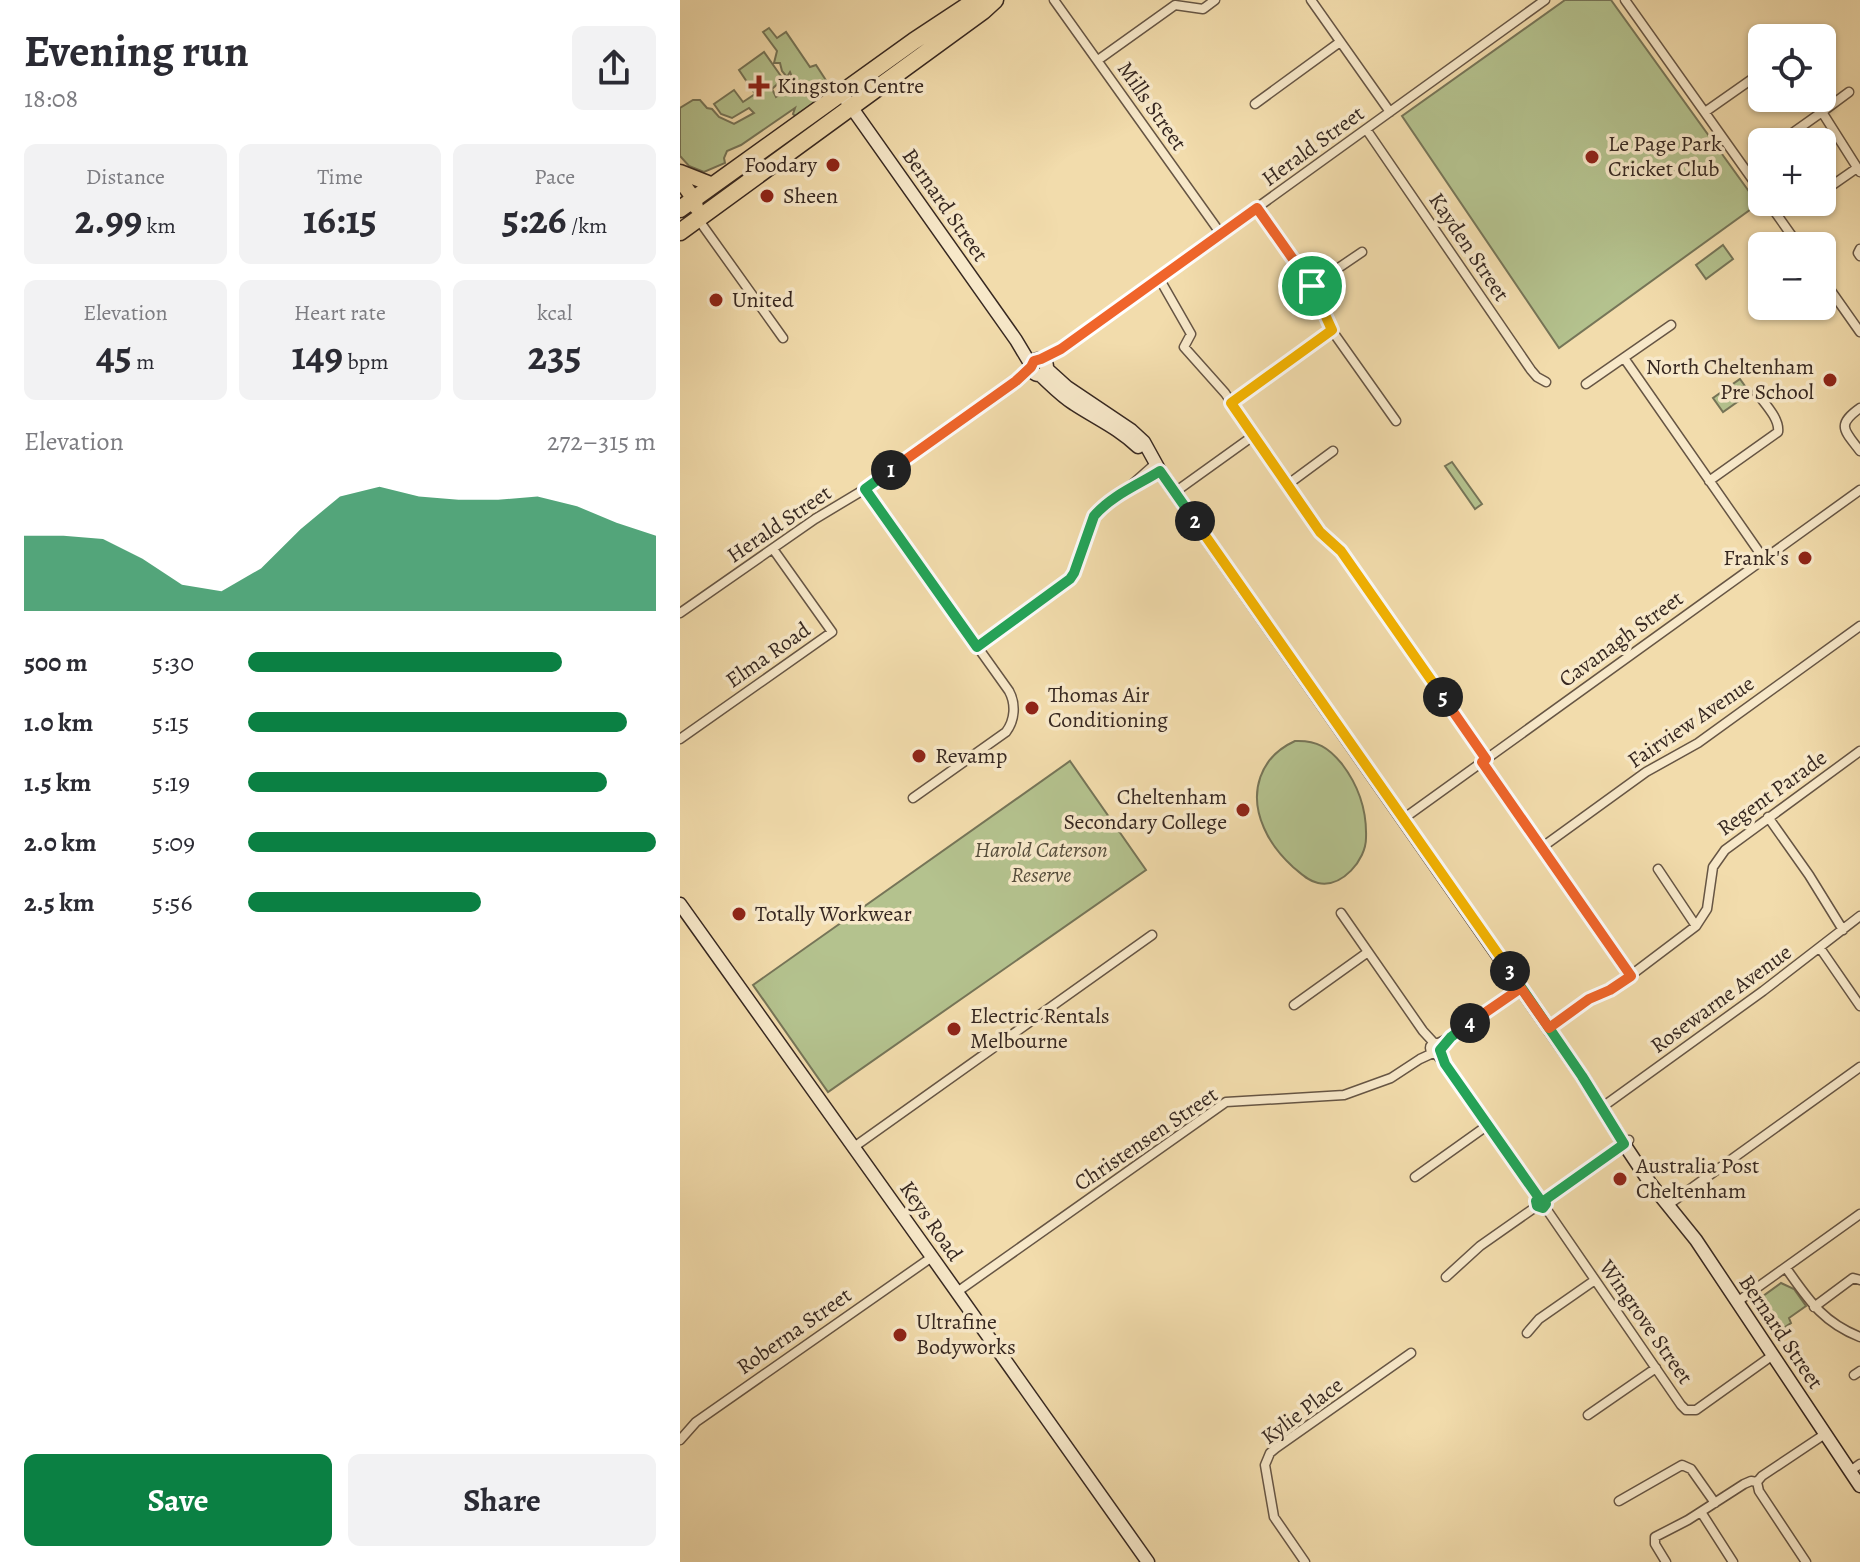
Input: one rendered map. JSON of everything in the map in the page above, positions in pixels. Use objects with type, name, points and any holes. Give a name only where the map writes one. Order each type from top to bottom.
[{"type":"highway","points":[[680,232],[847,101],[933,27],[976,0]]},
{"type":"highway","points":[[685,203],[847,101],[995,0]]},
{"type":"main road","points":[[680,172],[713,185]]},
{"type":"main road","points":[[680,180],[685,203],[698,219]]},
{"type":"street","name":"Mills Street","points":[[1054,0],[1221,234]]},
{"type":"street","points":[[1098,60],[1175,5],[1203,9],[1215,0]]},
{"type":"street","points":[[1311,0],[1390,112]]},
{"type":"street","name":"Herald Street","points":[[680,613],[815,519],[865,489],[1038,367],[1545,0]]},
{"type":"street","points":[[1625,0],[1748,173]]},
{"type":"street","points":[[1255,104],[1340,42]]},
{"type":"street","points":[[1705,112],[1748,82]]},
{"type":"street","points":[[1836,102],[1849,92]]},
{"type":"street","name":"Bernard Street","points":[[847,101],[1016,340],[1061,395],[1107,422],[1158,467],[1696,1240],[1825,1434],[1855,1467],[1860,1486]]},
{"type":"street","points":[[1799,128],[1822,112],[1859,170],[1836,183]]},
{"type":"street","name":"Kayden Street","points":[[1366,129],[1531,370],[1546,382]]},
{"type":"street","points":[[1257,208],[1312,286],[1332,330],[1396,421]]},
{"type":"street","points":[[698,219],[783,338]]},
{"type":"street","points":[[1860,249],[1860,256]]},
{"type":"street","points":[[1312,286],[1362,252]]},
{"type":"street","points":[[1159,278],[1191,334],[1184,347],[1225,393],[1320,532],[1341,551],[1631,976]]},
{"type":"street","points":[[1836,298],[1860,332]]},
{"type":"street","points":[[1586,384],[1671,325]]},
{"type":"street","points":[[1231,403],[1332,330]]},
{"type":"street","points":[[1624,358],[1764,559]]},
{"type":"street","points":[[1709,481],[1778,432],[1778,422],[1757,393]]},
{"type":"street","points":[[1860,408],[1846,419],[1845,424],[1860,451]]},
{"type":"street","points":[[1175,492],[1253,436]]},
{"type":"street","points":[[1287,485],[1333,451]]},
{"type":"street","points":[[977,647],[1070,579],[1094,516],[1126,491],[1144,482],[1158,467]]},
{"type":"street","points":[[865,489],[1012,696],[1011,726],[1004,734],[913,798]]},
{"type":"street","name":"Cavanagh Street","points":[[1403,819],[1860,490]]},
{"type":"street","name":"Elma Road","points":[[680,739],[832,632],[773,549]]},
{"type":"street","name":"Fairview Avenue","points":[[1541,848],[1646,772],[1698,743],[1860,626]]},
{"type":"street","name":"Regent Parade","points":[[1696,926],[1707,909],[1711,875],[1721,854],[1860,751]]},
{"type":"street","points":[[1768,817],[1843,930]]},
{"type":"street","points":[[1549,1028],[1589,999],[1631,976],[1696,926],[1658,869]]},
{"type":"street","name":"Keys Road","points":[[680,904],[1148,1562]]},
{"type":"street","name":"Wingrove Street","points":[[1341,913],[1681,1405],[1692,1411],[1773,1355]]},
{"type":"street","name":"Rosewarne Avenue","points":[[1604,1107],[1860,916]]},
{"type":"street","points":[[854,1147],[1152,935]]},
{"type":"street","points":[[1820,948],[1860,1006]]},
{"type":"street","points":[[1294,1005],[1368,952]]},
{"type":"street","name":"Christensen Street","points":[[957,1292],[1226,1102],[1344,1095],[1391,1078],[1521,988]]},
{"type":"street","points":[[1670,1203],[1860,1067]]},
{"type":"street","points":[[1415,1177],[1488,1125]]},
{"type":"street","points":[[1446,1277],[1480,1246],[1627,1142]]},
{"type":"street","points":[[1737,1302],[1860,1214]]},
{"type":"street","name":"Roberna Street","points":[[680,1440],[696,1422],[932,1257]]},
{"type":"street","points":[[1783,1270],[1814,1307],[1860,1337]]},
{"type":"street","points":[[1814,1307],[1853,1278],[1859,1282]]},
{"type":"street","points":[[1527,1333],[1539,1319],[1595,1280]]},
{"type":"street","name":"Kylie Place","points":[[1305,1562],[1274,1517],[1265,1472],[1267,1459],[1276,1448],[1411,1353]]},
{"type":"street","points":[[1588,1415],[1656,1368]]},
{"type":"street","points":[[1666,1562],[1655,1544],[1655,1537],[1748,1483],[1757,1482],[1825,1434]]},
{"type":"street","points":[[1619,1501],[1682,1465],[1691,1469],[1715,1503]]},
{"type":"street","points":[[1757,1482],[1759,1491],[1806,1562]]},
{"type":"street","points":[[1701,1512],[1733,1562]]},
{"type":"green space","points":[[1565,0],[1611,0],[1748,190],[1748,211],[1559,348],[1402,116]]},
{"type":"green space","points":[[769,28],[777,38],[786,32],[810,67],[816,65],[831,88],[829,92],[795,116],[795,108],[741,145],[727,151],[725,163],[704,172],[689,166],[680,156],[680,108],[693,100],[700,100],[719,117],[734,124],[754,113],[749,108],[732,118],[721,114],[714,104],[734,90],[743,102],[755,94],[739,70],[764,52],[783,79],[772,89],[776,97],[791,84],[790,72],[787,77],[780,63],[774,63],[777,51],[763,32]]},
{"type":"green space","points":[[1723,245],[1733,259],[1706,279],[1696,265]]},
{"type":"green space","points":[[1740,379],[1750,393],[1723,412],[1713,398]]},
{"type":"green space","points":[[1452,462],[1482,504],[1475,509],[1445,466]]},
{"type":"green space","points":[[1295,741],[1322,746],[1332,754],[1353,781],[1363,808],[1366,838],[1362,855],[1351,871],[1336,881],[1318,883],[1301,874],[1276,849],[1259,815],[1260,777],[1273,756]]},
{"type":"green space","name":"Harold Caterson Reserve","points":[[1070,761],[1146,870],[828,1092],[753,985]]},
{"type":"green space","points":[[1781,1283],[1794,1289],[1806,1306],[1789,1318],[1791,1323],[1773,1335],[1752,1304]]},
{"type":"place","name":"Kingston Centre","points":[[759,86]]},
{"type":"place","name":"Le Page Park Cricket Club","points":[[1592,157]]},
{"type":"place","name":"Foodary","points":[[833,165]]},
{"type":"place","name":"Sheen","points":[[767,196]]},
{"type":"place","name":"United","points":[[716,300]]},
{"type":"place","name":"North Cheltenham Pre School","points":[[1830,380]]},
{"type":"place","name":"Frank's","points":[[1805,558]]},
{"type":"place","name":"Thomas Air Conditioning","points":[[1032,708]]},
{"type":"place","name":"Revamp","points":[[919,756]]},
{"type":"place","name":"Cheltenham Secondary College","points":[[1243,810]]},
{"type":"place","name":"Totally Workwear","points":[[739,914]]},
{"type":"place","name":"Electric Rentals Melbourne","points":[[954,1029]]},
{"type":"place","name":"Australia Post Cheltenham","points":[[1620,1179]]},
{"type":"place","name":"Ultrafine Bodyworks","points":[[900,1335]]},
{"type":"route","points":[[1312,286],[1257,208],[1061,349],[1034,361],[1016,381],[865,489],[977,647],[1070,579],[1097,512],[1160,471],[1549,1028],[1624,1144],[1545,1200],[1546,1206],[1543,1208],[1537,1206],[1539,1198],[1445,1064],[1440,1049],[1451,1037],[1521,988],[1549,1028],[1589,999],[1631,976],[1482,762],[1486,759],[1341,551],[1320,532],[1231,403],[1332,330],[1312,286]]}]
